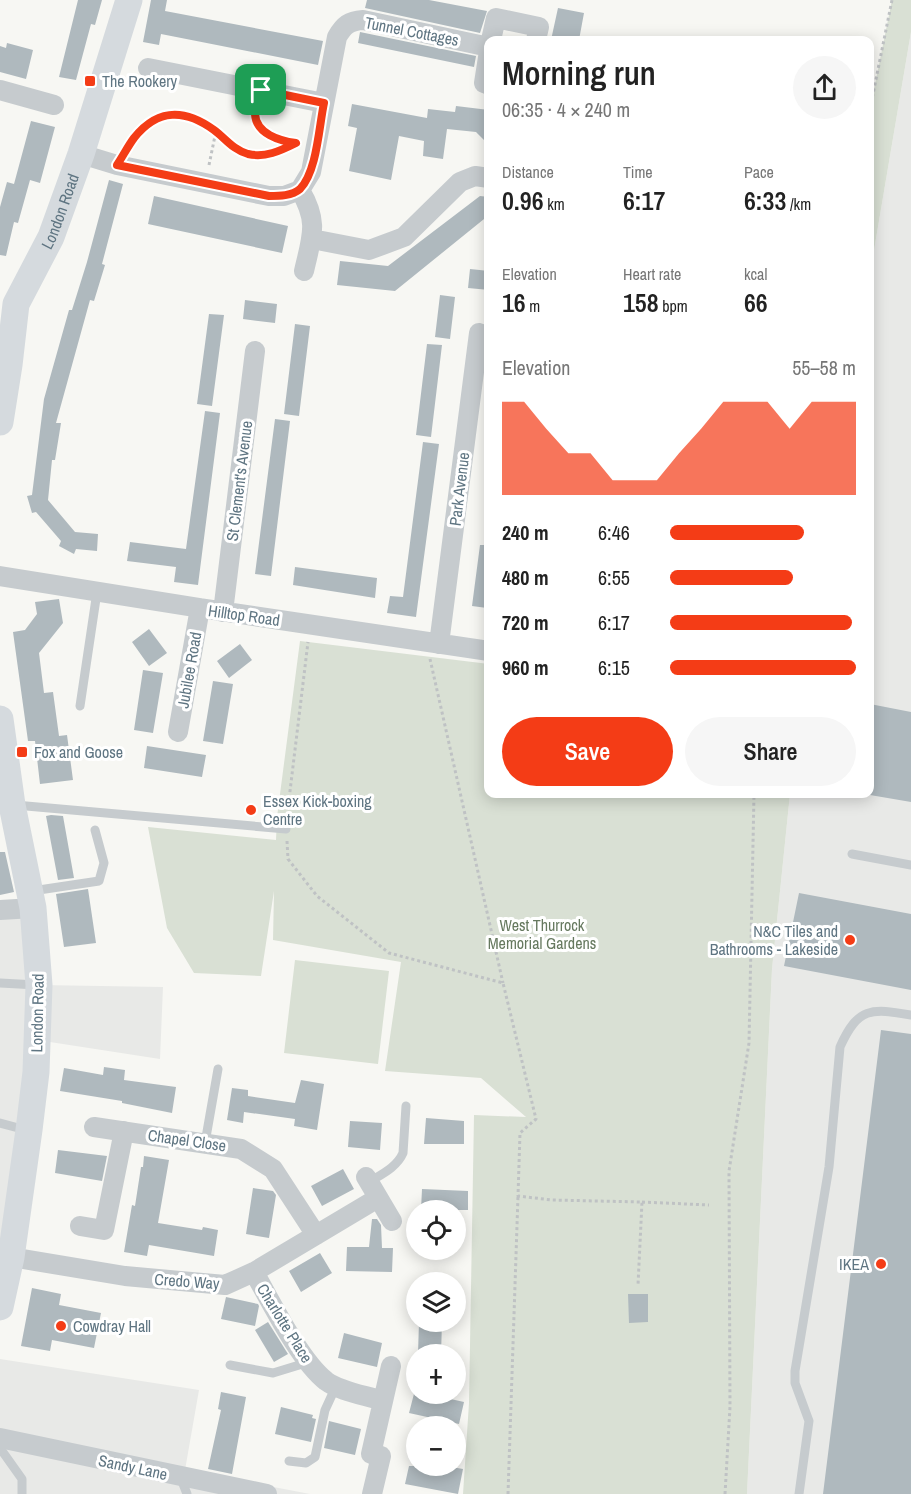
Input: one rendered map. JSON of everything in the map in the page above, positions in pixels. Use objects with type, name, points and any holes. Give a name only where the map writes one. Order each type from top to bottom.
[{"type":"street","name":"London Road","points":[[0,422],[8,302],[51,237],[81,154],[129,0]]},
{"type":"street","points":[[492,36],[496,18],[539,27],[537,36]]},
{"type":"street","name":"Tunnel Cottages","points":[[300,190],[311,172],[337,37],[342,28],[351,21],[363,20],[484,48]]},
{"type":"street","points":[[148,68],[324,103]]},
{"type":"street","points":[[0,90],[54,105]]},
{"type":"street","points":[[81,154],[117,165],[269,196],[284,196],[300,190],[312,212],[313,223],[312,239],[304,271]]},
{"type":"street","points":[[312,239],[369,250],[404,237],[460,182],[476,176],[484,177]]},
{"type":"street","name":"Park Avenue","points":[[435,651],[479,333]]},
{"type":"street","name":"St Clement's Avenue","points":[[223,612],[255,351]]},
{"type":"street","name":"Hilltop Road","points":[[0,576],[200,608],[435,651],[484,651]]},
{"type":"street","name":"Jubilee Road","points":[[178,732],[200,608]]},
{"type":"street","name":"London Road","points":[[1,731],[12,805],[31,900],[39,985],[36,1072],[29,1130],[11,1257],[1,1299]]},
{"type":"street","points":[[0,910],[31,900]]},
{"type":"street","name":"Chapel Close","points":[[94,1127],[242,1149],[273,1169],[316,1235]]},
{"type":"street","name":"Chapel Close","points":[[80,1226],[104,1230],[124,1131]]},
{"type":"street","points":[[371,1186],[392,1221]]},
{"type":"street","name":"Credo Way","points":[[11,1257],[125,1276],[225,1285],[254,1272],[316,1235],[371,1186]]},
{"type":"street","name":"Charlotte Place","points":[[254,1272],[304,1356],[325,1380],[336,1386],[383,1401]]},
{"type":"street","points":[[372,1494],[381,1456],[371,1454],[391,1366]]},
{"type":"street","name":"Sandy Lane","points":[[0,1438],[184,1485],[267,1494]]},
{"type":"lane","points":[[80,706],[97,591]]},
{"type":"lane","points":[[12,805],[286,829]]},
{"type":"lane","points":[[31,900],[99,881],[104,863],[95,831]]},
{"type":"lane","points":[[852,854],[911,865]]},
{"type":"lane","points":[[0,983],[39,985]]},
{"type":"lane","points":[[799,1494],[809,1422],[795,1383],[795,1371],[829,1167],[840,1047],[848,1029],[856,1019],[873,1011],[911,1015]]},
{"type":"lane","points":[[205,1143],[218,1069]]},
{"type":"lane","points":[[371,1186],[396,1164],[403,1153],[406,1106]]},
{"type":"lane","points":[[0,1123],[29,1130]]},
{"type":"lane","points":[[230,1365],[273,1373],[309,1362]]},
{"type":"lane","points":[[289,1461],[306,1463],[315,1456],[325,1410],[336,1386]]},
{"type":"lane","points":[[0,1448],[22,1479],[22,1494]]},
{"type":"path","points":[[874,89],[892,0]]},
{"type":"path","points":[[261,90],[255,114],[258,124],[266,134],[280,141],[296,143]]},
{"type":"path","points":[[117,165],[134,137],[164,115],[184,114],[200,121],[247,154],[264,155],[279,151],[296,143],[302,137]]},
{"type":"path","points":[[205,183],[216,131]]},
{"type":"path","points":[[308,642],[286,829],[288,859],[317,896],[389,952],[502,983]]},
{"type":"path","points":[[435,651],[502,983],[536,1119],[520,1133],[508,1494]]},
{"type":"path","points":[[725,1494],[730,1407],[729,1171],[749,1044],[754,798]]},
{"type":"path","points":[[518,1196],[552,1200],[709,1205]]},
{"type":"path","points":[[638,1285],[642,1202]]},
{"type":"shaded area","points":[[911,32],[911,1494],[747,1494],[772,969],[790,798],[874,798],[874,250]]},
{"type":"shaded area","points":[[33,908],[39,985],[163,987],[160,1059],[37,1040],[0,1307],[0,910]]},
{"type":"shaded area","points":[[0,1359],[199,1390],[185,1470],[310,1494],[0,1494]]},
{"type":"green space","points":[[892,0],[911,0],[911,32],[874,250],[874,89]]},
{"type":"green space","name":"West Thurrock Memorial Gardens","points":[[300,641],[484,663],[484,798],[790,798],[772,969],[747,1494],[463,1494],[466,1476],[469,1403],[474,1115],[526,1117],[481,1078],[385,1071],[401,962],[273,940],[274,891],[261,976],[194,973],[167,928],[148,827],[276,840]]},
{"type":"green space","points":[[295,960],[389,971],[378,1064],[284,1053]]},
{"type":"building","points":[[78,0],[102,0],[95,25],[91,24],[76,80],[59,77]]},
{"type":"building","points":[[151,0],[167,0],[165,11],[323,41],[318,65],[161,34],[159,45],[143,42]]},
{"type":"building","points":[[367,0],[429,0],[487,11],[480,33],[365,8]]},
{"type":"building","points":[[558,8],[584,13],[580,36],[552,36]]},
{"type":"building","points":[[360,32],[476,56],[474,67],[358,43]]},
{"type":"building","points":[[7,43],[33,50],[26,79],[0,72],[0,46],[6,48]]},
{"type":"building","points":[[352,104],[427,118],[428,109],[455,112],[456,106],[484,109],[484,140],[476,132],[447,129],[443,159],[423,156],[424,141],[399,136],[391,180],[349,171],[357,128],[348,126]]},
{"type":"building","points":[[31,121],[55,127],[40,183],[30,180],[18,223],[14,222],[6,256],[0,255],[0,207],[7,182],[14,184]]},
{"type":"building","points":[[109,180],[123,184],[102,264],[105,265],[94,301],[90,300],[56,423],[61,423],[55,460],[52,460],[48,500],[75,532],[98,534],[97,551],[76,549],[74,554],[59,546],[61,541],[36,512],[32,513],[27,496],[32,495],[44,399],[69,310],[72,310],[87,262]]},
{"type":"building","points":[[154,196],[288,226],[282,253],[148,224]]},
{"type":"building","points":[[480,196],[484,196],[484,219],[395,291],[337,285],[340,261],[388,266]]},
{"type":"building","points":[[470,269],[484,270],[484,290],[468,288]]},
{"type":"building","points":[[440,295],[455,297],[450,339],[435,337]]},
{"type":"building","points":[[245,300],[277,304],[275,323],[243,319]]},
{"type":"building","points":[[209,314],[224,315],[212,406],[197,404]]},
{"type":"building","points":[[295,324],[310,326],[299,416],[284,414]]},
{"type":"building","points":[[427,344],[442,345],[431,437],[416,435]]},
{"type":"building","points":[[205,411],[220,413],[198,585],[174,582],[176,567],[127,561],[130,542],[186,549]]},
{"type":"building","points":[[275,419],[290,421],[271,576],[255,574]]},
{"type":"building","points":[[423,442],[439,444],[416,617],[387,613],[390,596],[403,597]]},
{"type":"building","points":[[480,545],[484,545],[484,608],[472,606]]},
{"type":"building","points":[[295,567],[377,578],[375,598],[293,585]]},
{"type":"building","points":[[59,599],[63,623],[39,653],[44,693],[53,692],[59,736],[67,735],[73,780],[40,784],[35,741],[28,741],[13,632],[25,630],[37,614],[35,602]]},
{"type":"building","points":[[149,629],[167,653],[149,666],[132,642]]},
{"type":"building","points":[[240,644],[252,660],[229,678],[217,661]]},
{"type":"building","points":[[143,670],[163,673],[153,733],[134,730]]},
{"type":"building","points":[[213,681],[233,684],[223,744],[203,741]]},
{"type":"building","points":[[874,705],[911,712],[911,802],[874,796]]},
{"type":"building","points":[[147,746],[206,755],[202,777],[144,768]]},
{"type":"building","points":[[46,816],[63,816],[74,878],[58,880]]},
{"type":"building","points":[[0,852],[5,852],[14,892],[0,895]]},
{"type":"building","points":[[88,889],[96,943],[64,947],[56,894]]},
{"type":"building","name":"N&C Tiles and Bathrooms - Lakeside","points":[[799,893],[911,914],[911,990],[784,966]]},
{"type":"building","name":"IKEA","points":[[881,1030],[911,1034],[911,1494],[823,1494]]},
{"type":"building","points":[[104,1067],[125,1070],[124,1080],[176,1087],[172,1113],[122,1103],[122,1101],[60,1091],[64,1068],[103,1075]]},
{"type":"building","points":[[301,1080],[324,1084],[317,1130],[294,1126],[295,1119],[244,1112],[243,1123],[227,1120],[232,1088],[248,1090],[248,1096],[295,1103]]},
{"type":"building","points":[[426,1118],[464,1121],[464,1144],[424,1144]]},
{"type":"building","points":[[350,1121],[382,1123],[380,1150],[348,1147]]},
{"type":"building","points":[[58,1150],[107,1156],[102,1181],[55,1173]]},
{"type":"building","points":[[144,1156],[169,1160],[158,1223],[202,1230],[203,1227],[218,1230],[214,1256],[149,1245],[147,1256],[124,1252]]},
{"type":"building","points":[[343,1169],[354,1189],[322,1206],[311,1186]]},
{"type":"building","points":[[253,1188],[273,1191],[276,1195],[269,1238],[246,1234]]},
{"type":"building","points":[[422,1189],[468,1191],[468,1210],[466,1210],[466,1200],[421,1200]]},
{"type":"building","points":[[372,1219],[377,1219],[381,1225],[382,1248],[393,1248],[392,1272],[346,1271],[347,1247],[369,1247]]},
{"type":"building","points":[[320,1253],[332,1273],[301,1292],[289,1271]]},
{"type":"building","name":"Cowdray Hall","points":[[32,1288],[61,1294],[59,1305],[101,1313],[94,1348],[52,1340],[50,1351],[21,1346]]},
{"type":"building","points":[[628,1294],[648,1294],[648,1322],[629,1323]]},
{"type":"building","points":[[226,1297],[258,1304],[255,1326],[221,1319]]},
{"type":"building","points":[[268,1322],[288,1354],[274,1362],[255,1330]]},
{"type":"building","points":[[419,1332],[442,1332],[441,1344],[418,1344]]},
{"type":"building","points":[[344,1333],[382,1343],[377,1367],[338,1358]]},
{"type":"building","points":[[221,1392],[246,1397],[232,1474],[208,1469],[221,1410],[218,1409]]},
{"type":"building","points":[[411,1404],[464,1404],[461,1416],[423,1416],[409,1413]]},
{"type":"building","points":[[281,1407],[313,1415],[312,1418],[316,1419],[311,1442],[275,1434]]},
{"type":"building","points":[[329,1421],[361,1429],[355,1455],[324,1448]]},
{"type":"building","points":[[407,1476],[462,1476],[458,1494],[405,1484]]},
{"type":"place","name":"The Rookery","points":[[90,81]]},
{"type":"place","name":"Fox and Goose","points":[[22,752]]},
{"type":"place","name":"Essex Kick-boxing Centre","points":[[251,810]]},
{"type":"place","name":"N&C Tiles and Bathrooms - Lakeside","points":[[850,940]]},
{"type":"place","name":"IKEA","points":[[881,1264]]},
{"type":"place","name":"Cowdray Hall","points":[[61,1326]]},
{"type":"route","points":[[261,90],[324,103],[311,172],[300,190],[284,196],[269,196],[117,165],[134,137],[164,115],[184,114],[200,121],[247,154],[264,155],[296,143],[280,141],[266,134],[258,124],[255,114],[261,90]]}]
